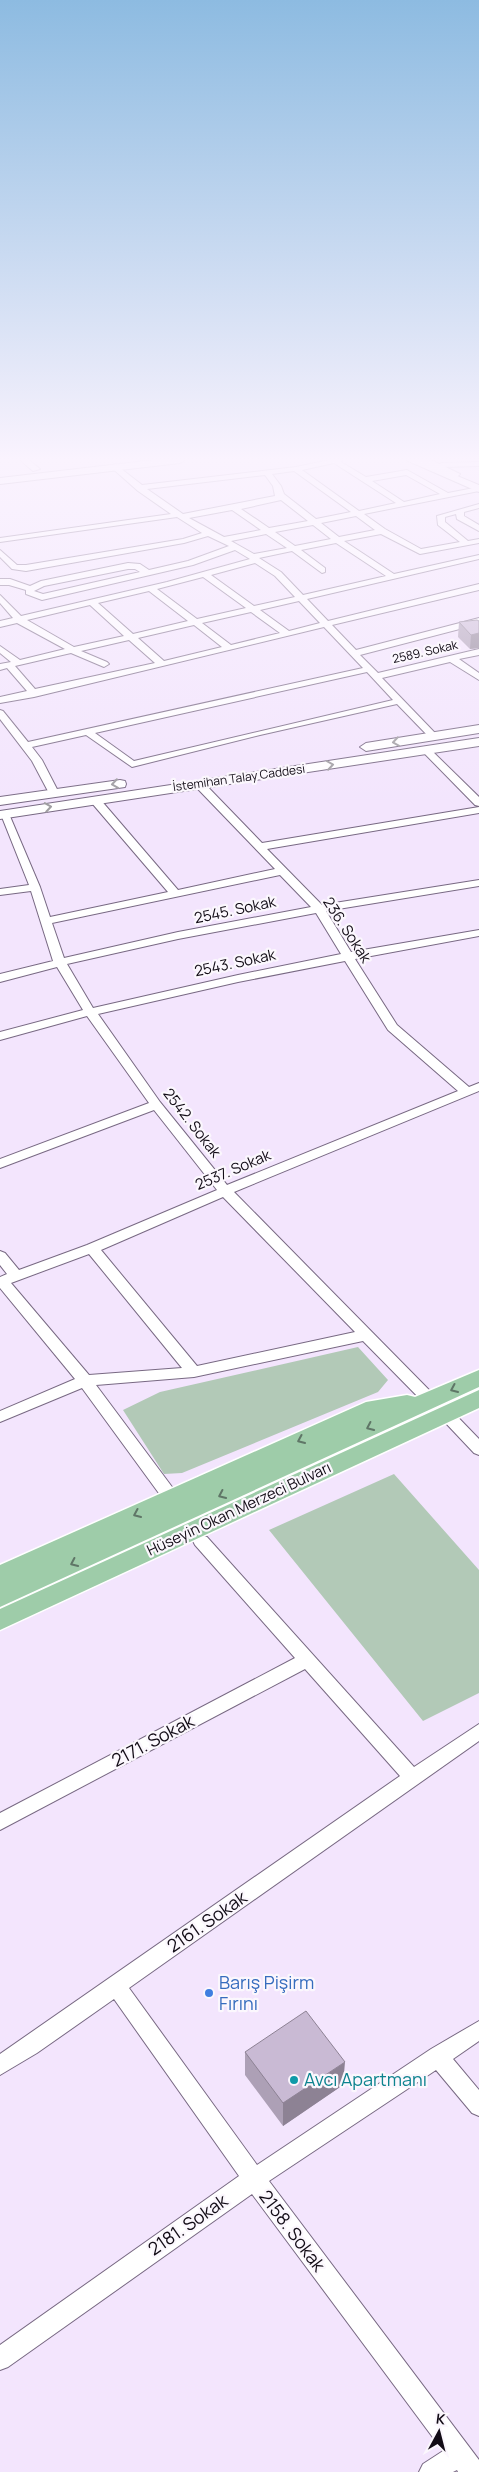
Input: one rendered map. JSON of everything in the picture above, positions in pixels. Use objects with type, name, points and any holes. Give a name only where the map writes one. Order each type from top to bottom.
[{"type":"main road","name":"Hüseyin Okan Merzeci Bulvarı","points":[[0,1620],[438,1406],[479,1378]]},
{"type":"main road","name":"Hüseyin Okan Merzeci Bulvarı","points":[[0,1597],[438,1406],[479,1398]]},
{"type":"main road","points":[[0,1576],[374,1408],[438,1406]]},
{"type":"main road","points":[[0,1636],[419,1439],[438,1406]]},
{"type":"street","points":[[10,582],[12,575]]},
{"type":"street","points":[[0,582],[10,582],[31,589],[41,584],[83,575]]},
{"type":"street","points":[[31,589],[29,592],[42,598],[138,575]]},
{"type":"street","points":[[0,624],[199,575]]},
{"type":"street","points":[[206,575],[288,634]]},
{"type":"street","points":[[279,575],[329,624],[398,701],[433,736]]},
{"type":"street","points":[[391,575],[395,578]]},
{"type":"street","points":[[9,665],[406,575]]},
{"type":"street","points":[[0,700],[34,694],[230,648],[479,587]]},
{"type":"street","points":[[150,588],[230,648]]},
{"type":"street","points":[[0,598],[19,620],[73,650],[104,664]]},
{"type":"street","points":[[92,602],[133,636],[162,664]]},
{"type":"street","points":[[356,653],[479,621]]},
{"type":"street","points":[[0,649],[9,665],[34,694]]},
{"type":"street","name":"2589. Sokak","points":[[27,745],[479,652]]},
{"type":"street","points":[[452,659],[479,677]]},
{"type":"street","points":[[88,732],[132,764],[260,732],[398,701]]},
{"type":"street","points":[[0,714],[27,745],[49,778],[54,793]]},
{"type":"street","name":"İstemihan Talay Caddesi","points":[[0,801],[301,758],[479,729]]},
{"type":"street","name":"İstemihan Talay Caddesi","points":[[2,815],[479,742]]},
{"type":"street","points":[[426,750],[479,803]]},
{"type":"street","name":"236. Sokak","points":[[199,784],[318,908],[346,956],[392,1027],[473,1089]]},
{"type":"street","points":[[95,800],[175,894]]},
{"type":"street","points":[[260,847],[479,810]]},
{"type":"street","name":"2542. Sokak","points":[[2,815],[35,887],[59,962],[89,1010],[156,1105],[225,1191],[479,1449]]},
{"type":"street","points":[[47,921],[283,871]]},
{"type":"street","name":"2545. Sokak","points":[[0,978],[59,962],[318,908],[479,883]]},
{"type":"street","points":[[0,892],[35,887]]},
{"type":"street","name":"2543. Sokak","points":[[0,1036],[89,1010],[346,956],[479,933]]},
{"type":"street","name":"2537. Sokak","points":[[6,1280],[92,1248],[473,1089]]},
{"type":"street","points":[[0,1164],[156,1105]]},
{"type":"street","points":[[92,1248],[194,1372]]},
{"type":"street","points":[[0,1256],[6,1280],[172,1499]]},
{"type":"street","points":[[0,1417],[84,1381],[194,1372],[366,1336]]},
{"type":"street","points":[[201,1541],[412,1776]]},
{"type":"street","name":"2171. Sokak","points":[[0,1822],[307,1660]]},
{"type":"street","name":"2161. Sokak","points":[[0,2065],[116,1986],[412,1776],[478,1733]]},
{"type":"street","name":"2158. Sokak","points":[[116,1986],[254,2178],[466,2464]]},
{"type":"street","name":"2181. Sokak","points":[[0,2359],[254,2178],[479,2030]]},
{"type":"street","points":[[438,2056],[479,2106]]},
{"type":"street","points":[[431,2472],[466,2464]]},
{"type":"green space","points":[[358,1347],[388,1380],[378,1392],[182,1473],[164,1474],[123,1410],[160,1392]]},
{"type":"green space","points":[[394,1474],[479,1570],[479,1693],[423,1721],[269,1530]]},
{"type":"building","points":[[479,621],[479,633],[471,635],[459,622]]},
{"type":"building","points":[[306,2011],[345,2062],[283,2103],[245,2052]]},
{"type":"place","name":"Barış Pişirm Fırını","points":[[209,1993]]},
{"type":"place","name":"Avcı Apartmanı","points":[[294,2080]]}]
